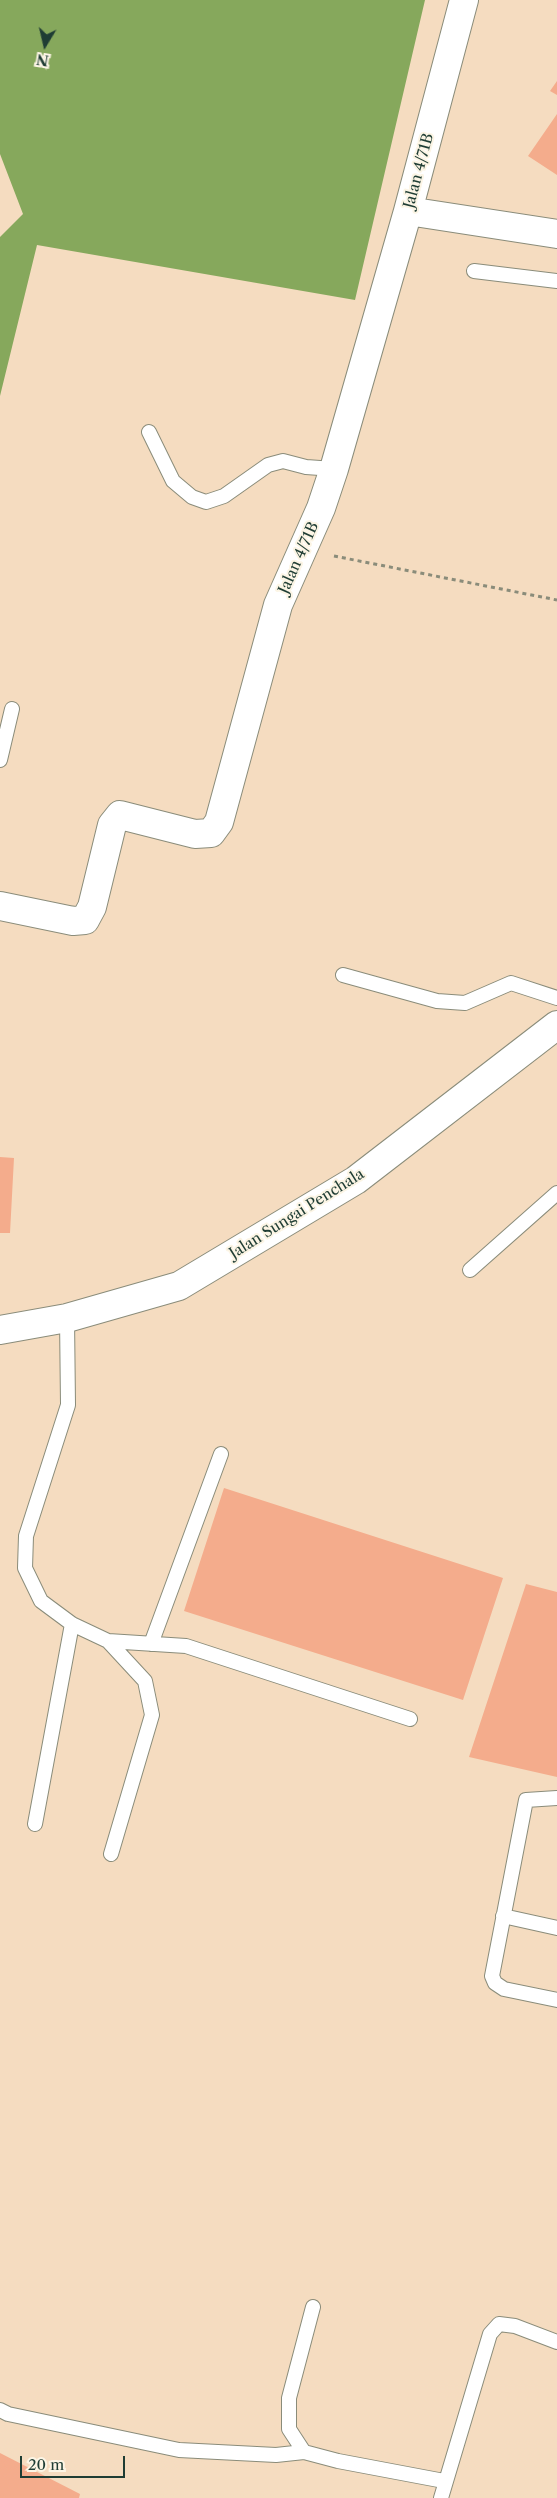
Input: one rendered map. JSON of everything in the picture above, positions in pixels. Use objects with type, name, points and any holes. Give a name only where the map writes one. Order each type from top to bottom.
[{"type":"street","name":"Jalan 4/71B","points":[[0,906],[73,921],[85,920],[92,907],[112,825],[120,815],[195,834],[211,833],[219,822],[278,605],[321,508],[334,469],[408,211],[464,0]]},
{"type":"street","points":[[408,211],[557,234]]},
{"type":"street","name":"Jalan Sungai Penchala","points":[[0,1330],[67,1318],[179,1286],[356,1180],[557,1024]]},
{"type":"lane","points":[[474,271],[557,281]]},
{"type":"lane","points":[[149,432],[173,480],[192,497],[206,502],[224,496],[268,465],[283,460],[306,467],[334,469]]},
{"type":"lane","points":[[0,760],[12,709]]},
{"type":"lane","points":[[343,975],[437,1001],[465,1003],[511,982],[557,998]]},
{"type":"lane","points":[[470,1270],[557,1193]]},
{"type":"lane","points":[[67,1318],[68,1405],[26,1536],[25,1568],[41,1601],[72,1624],[108,1641],[186,1646],[410,1719]]},
{"type":"lane","points":[[151,1644],[222,1454]]},
{"type":"lane","points":[[35,1824],[72,1624]]},
{"type":"lane","points":[[108,1641],[145,1681],[152,1715],[111,1854]]},
{"type":"lane","points":[[557,1798],[526,1800],[492,1976],[495,1983],[504,1989],[557,2000]]},
{"type":"lane","points":[[503,1916],[557,1928]]},
{"type":"lane","points":[[304,2452],[289,2429],[289,2398],[313,2307]]},
{"type":"lane","points":[[441,2498],[444,2481],[490,2334],[499,2324],[515,2326],[557,2342]]},
{"type":"lane","points":[[0,2410],[8,2414],[179,2450],[276,2455],[304,2452],[444,2481]]},
{"type":"path","points":[[302,550],[557,600]]},
{"type":"green space","points":[[0,0],[425,0],[355,300],[37,245],[0,396],[0,237],[23,214],[0,154]]},
{"type":"building","points":[[557,81],[557,95],[550,91]]},
{"type":"building","points":[[557,114],[557,175],[528,156]]},
{"type":"building","points":[[0,1157],[14,1158],[10,1233],[0,1233]]},
{"type":"building","points":[[224,1488],[503,1578],[463,1700],[184,1611]]},
{"type":"building","points":[[526,1584],[557,1592],[557,1777],[469,1757]]},
{"type":"building","points":[[0,2453],[80,2494],[79,2498],[0,2498]]}]
